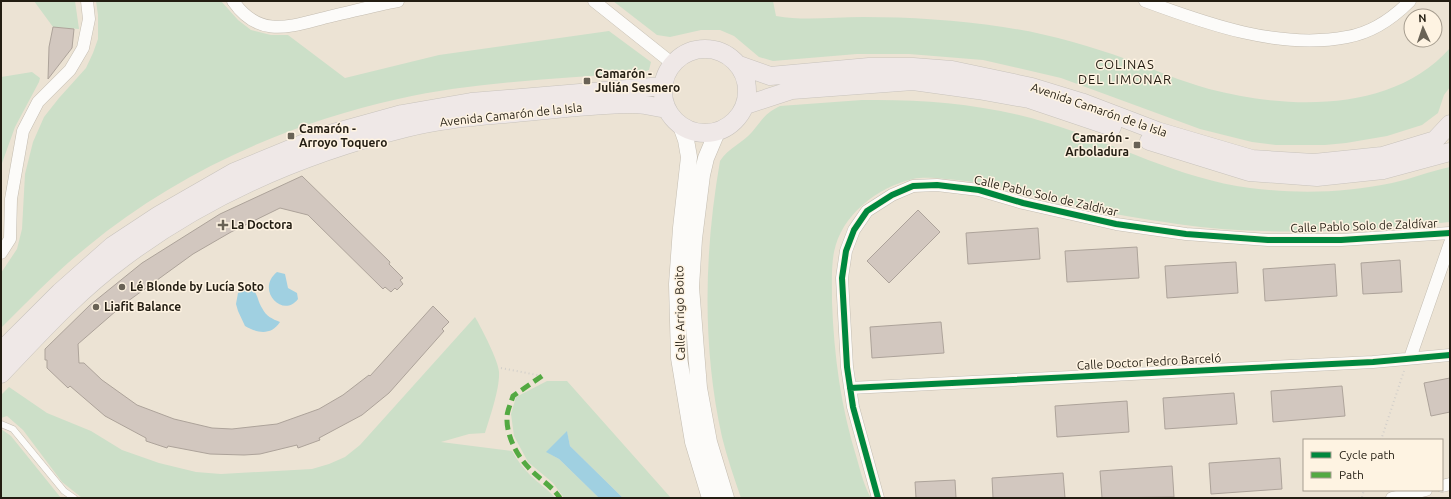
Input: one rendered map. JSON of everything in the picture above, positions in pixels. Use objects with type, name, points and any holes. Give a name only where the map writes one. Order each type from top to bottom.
[{"type":"main road","points":[[699,49],[714,50],[727,55],[738,65],[745,77],[748,91],[746,105],[730,126],[718,132],[699,133],[681,126],[673,119],[666,109],[663,98],[663,86],[666,74],[673,64],[685,54],[699,49]]},
{"type":"main road","name":"Avenida Camarón de la Isla","points":[[738,65],[770,76],[869,67],[913,67],[966,73],[1032,87],[1081,102],[1157,131],[1252,159],[1314,163],[1382,156],[1435,140],[1450,124]]},
{"type":"main road","name":"Avenida Camarón de la Isla","points":[[746,105],[792,90],[913,82],[978,90],[1029,99],[1159,144],[1249,172],[1324,176],[1383,170],[1450,152]]},
{"type":"main road","name":"Avenida Camarón de la Isla","points":[[1,352],[60,292],[112,246],[159,215],[234,172],[320,137],[402,114],[471,102],[663,86]]},
{"type":"main road","name":"Avenida Camarón de la Isla","points":[[1,374],[70,302],[122,259],[171,224],[244,184],[324,152],[408,127],[472,117],[635,104],[666,109]]},
{"type":"main road","name":"Calle Arrigo Boito","points":[[681,126],[686,140],[689,157],[680,228],[677,284],[679,358],[692,442],[710,498]]},
{"type":"main road","name":"Calle Arrigo Boito","points":[[718,132],[706,158],[702,175],[694,239],[691,287],[699,388],[709,442],[726,498]]},
{"type":"street","points":[[1,253],[10,239],[11,199],[23,131],[38,102],[70,70],[83,48],[89,19],[87,1]]},
{"type":"street","points":[[233,1],[241,12],[259,24],[284,28],[398,1]]},
{"type":"street","points":[[594,1],[673,64]]},
{"type":"street","points":[[1145,1],[1232,31],[1295,40],[1348,37],[1382,24],[1410,1]]},
{"type":"street","name":"Calle Pablo Solo de Zaldívar","points":[[878,498],[853,407],[850,388],[842,286],[846,251],[854,230],[867,211],[892,195],[913,186],[937,185],[979,190],[1023,203],[1116,224],[1186,234],[1268,240],[1341,240],[1450,233]]},
{"type":"street","points":[[1410,358],[1450,243]]},
{"type":"street","name":"Calle Doctor Pedro Barceló","points":[[850,388],[1343,363],[1450,354]]},
{"type":"street","points":[[1392,498],[1422,491]]},
{"type":"lane","points":[[1,424],[13,429],[64,491],[74,498]]},
{"type":"path","points":[[501,368],[542,376]]},
{"type":"path","points":[[1381,439],[1404,372]]},
{"type":"path","points":[[1358,498],[1362,497],[1364,491]]},
{"type":"green space","points":[[34,1],[75,1],[79,29],[53,27]]},
{"type":"green space","points":[[96,1],[221,1],[238,20],[251,30],[271,35],[288,35],[345,78],[439,55],[609,31],[651,62],[649,70],[643,72],[489,84],[428,93],[356,110],[315,122],[274,137],[195,174],[157,196],[121,220],[65,266],[1,328],[1,273],[17,249],[22,229],[25,174],[33,142],[44,117],[86,68],[93,53],[98,39],[98,15]]},
{"type":"green space","points":[[613,1],[773,1],[776,16],[808,19],[863,17],[916,18],[968,22],[1003,27],[1050,36],[1081,44],[1209,89],[1239,96],[1304,102],[1337,101],[1369,95],[1399,85],[1426,70],[1450,48],[1450,87],[1444,95],[1438,113],[1422,125],[1387,136],[1346,143],[1325,145],[1276,145],[1252,142],[1200,129],[1061,78],[983,60],[909,54],[857,54],[773,61],[759,57],[734,36],[720,30],[701,30],[670,37],[657,35]]},
{"type":"green space","points":[[32,72],[40,78],[39,82],[15,127],[1,166],[1,77]]},
{"type":"green space","points":[[862,100],[909,100],[956,104],[1002,111],[1073,131],[1148,160],[1198,177],[1250,188],[1303,192],[1339,191],[1392,183],[1450,167],[1450,222],[1382,228],[1314,231],[1211,228],[1177,224],[1091,209],[979,183],[925,178],[913,179],[900,183],[874,196],[853,215],[844,226],[838,239],[832,264],[833,322],[839,382],[851,440],[866,489],[871,498],[741,498],[722,437],[711,368],[708,334],[708,265],[720,161],[723,156],[752,132],[767,114],[780,106]]},
{"type":"green space","points":[[475,317],[489,344],[498,367],[499,379],[494,402],[485,433],[469,434],[441,442],[512,451],[528,473],[555,498],[82,498],[62,482],[23,430],[7,416],[1,418],[1,395],[9,387],[47,413],[91,431],[122,450],[159,463],[196,472],[221,474],[312,469],[345,457],[360,445]]},
{"type":"green space","points":[[547,381],[567,381],[671,498],[623,498],[570,446],[567,432],[547,452],[559,459],[599,498],[564,498],[553,483],[528,462],[514,436],[511,414],[516,397]]},
{"type":"green space","points":[[1,429],[11,436],[61,498],[1,498]]},
{"type":"water","points":[[277,272],[285,274],[288,288],[297,293],[298,299],[292,304],[285,306],[279,304],[270,294],[269,287],[271,279]]},
{"type":"water","points":[[245,288],[253,290],[260,305],[267,315],[280,322],[272,330],[259,332],[245,326],[236,304],[238,293]]},
{"type":"water","points":[[567,431],[570,446],[623,498],[599,498],[559,459],[546,452]]},
{"type":"building","points":[[53,27],[74,29],[72,48],[48,79],[49,47]]},
{"type":"building","points":[[302,176],[390,262],[389,264],[403,278],[400,280],[403,284],[397,290],[395,288],[391,292],[385,287],[383,289],[308,215],[280,208],[231,232],[193,254],[124,304],[78,344],[79,363],[84,363],[102,380],[137,405],[174,419],[212,428],[232,429],[277,424],[319,409],[343,395],[369,375],[370,376],[433,306],[449,322],[442,329],[444,331],[389,393],[362,415],[319,438],[320,440],[298,448],[297,445],[260,454],[244,455],[210,454],[168,446],[167,448],[146,441],[146,438],[105,416],[70,386],[68,388],[47,368],[45,349],[90,305],[142,263],[220,214]]},
{"type":"building","points":[[918,210],[940,232],[889,283],[867,261]]},
{"type":"building","points":[[1038,228],[1040,259],[968,264],[966,233]]},
{"type":"building","points":[[1137,247],[1139,278],[1067,282],[1065,251]]},
{"type":"building","points":[[1400,260],[1402,292],[1363,294],[1361,263]]},
{"type":"building","points":[[1236,262],[1238,293],[1167,298],[1165,266]]},
{"type":"building","points":[[1335,264],[1337,296],[1265,301],[1263,269]]},
{"type":"building","points":[[941,322],[944,353],[872,358],[870,327]]},
{"type":"building","points":[[1450,378],[1450,412],[1431,416],[1424,383]]},
{"type":"building","points":[[1342,386],[1345,416],[1273,422],[1271,391]]},
{"type":"building","points":[[1234,393],[1237,424],[1165,429],[1163,398]]},
{"type":"building","points":[[1127,401],[1129,432],[1057,437],[1055,406]]},
{"type":"building","points":[[1280,458],[1282,489],[1211,494],[1209,463]]},
{"type":"building","points":[[1172,466],[1174,497],[1102,498],[1100,471]]},
{"type":"building","points":[[1063,473],[1065,498],[993,498],[992,478]]},
{"type":"building","points":[[955,480],[956,498],[916,498],[915,482]]},
{"type":"marked path","points":[[542,376],[513,396],[507,417],[508,431],[520,458],[537,476],[553,489],[560,498]]},
{"type":"cycle path","points":[[878,498],[853,407],[847,367],[842,278],[846,251],[854,230],[867,211],[892,195],[913,186],[937,185],[979,190],[1023,203],[1116,224],[1186,234],[1268,240],[1341,240],[1450,233]]},
{"type":"cycle path","points":[[850,388],[1373,362],[1450,355]]},
{"type":"place","name":"Camarón - Julián Sesmero","points":[[587,81]]},
{"type":"place","name":"Camarón - Arroyo Toquero","points":[[291,136]]},
{"type":"place","name":"Camarón - Arboladura","points":[[1137,145]]},
{"type":"place","name":"La Doctora","points":[[223,225]]},
{"type":"place","name":"Lé Blonde by Lucía Soto","points":[[122,287]]},
{"type":"place","name":"Liafit Balance","points":[[96,307]]},
{"type":"district","name":"COLINAS DEL LIMONAR","points":[[1125,72]]}]
